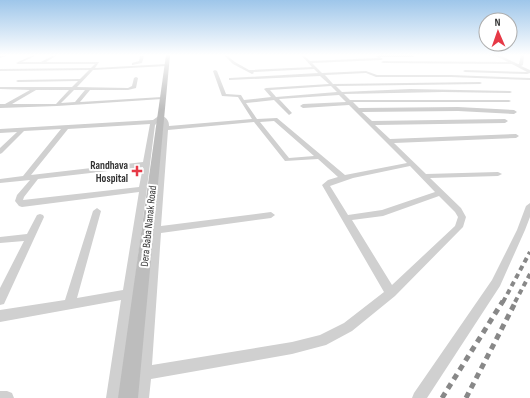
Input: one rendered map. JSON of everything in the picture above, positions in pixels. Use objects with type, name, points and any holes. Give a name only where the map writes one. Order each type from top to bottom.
[{"type":"main road","name":"Dera Baba Nanak Road","points":[[128,398],[165,74]]},
{"type":"street","points":[[2,88],[31,74]]},
{"type":"street","points":[[57,105],[87,74]]},
{"type":"street","points":[[216,74],[224,95],[238,95],[287,160],[320,157]]},
{"type":"street","points":[[252,74],[258,78]]},
{"type":"street","points":[[144,373],[292,348],[322,341],[348,327],[391,293],[459,227],[462,217],[458,210],[323,74]]},
{"type":"street","points":[[230,79],[333,74]]},
{"type":"street","points":[[371,74],[376,76],[452,76],[530,79]]},
{"type":"street","points":[[2,88],[131,88],[134,87],[136,78]]},
{"type":"street","points":[[18,81],[81,80]]},
{"type":"street","points":[[289,113],[266,89],[332,84],[480,83]]},
{"type":"street","points":[[2,106],[34,89]]},
{"type":"street","points":[[76,104],[88,89]]},
{"type":"street","points":[[243,102],[341,93],[453,90],[510,92]]},
{"type":"street","points":[[2,106],[57,105],[162,98]]},
{"type":"street","points":[[303,106],[350,102],[449,100],[509,101]]},
{"type":"street","points":[[0,114],[12,106]]},
{"type":"street","points":[[359,110],[458,109],[514,112]]},
{"type":"street","points":[[0,131],[160,122],[275,119],[344,178]]},
{"type":"street","points":[[371,123],[505,121]]},
{"type":"street","points":[[113,398],[146,164],[160,122]]},
{"type":"street","points":[[142,398],[157,230],[160,122]]},
{"type":"street","points":[[25,178],[66,127]]},
{"type":"street","points":[[0,152],[22,130]]},
{"type":"street","points":[[389,141],[516,136]]},
{"type":"street","points":[[0,182],[146,164]]},
{"type":"street","points":[[391,293],[326,185],[329,182],[344,178],[412,164]]},
{"type":"street","points":[[423,176],[498,174]]},
{"type":"street","points":[[36,177],[20,197],[19,201],[22,204],[143,189]]},
{"type":"street","points":[[345,218],[383,213],[440,193]]},
{"type":"street","points":[[419,398],[496,282],[530,206]]},
{"type":"street","points":[[69,305],[97,210]]},
{"type":"street","points":[[157,230],[271,215]]},
{"type":"street","points":[[0,300],[40,216]]},
{"type":"street","points":[[0,240],[30,236]]},
{"type":"street","points":[[0,316],[128,294]]},
{"type":"street","points":[[0,398],[7,398]]},
{"type":"railway","points":[[503,302],[530,252]]},
{"type":"railway","points":[[515,302],[530,274]]},
{"type":"railway","points":[[442,398],[503,301]]},
{"type":"railway","points":[[466,398],[516,301]]},
{"type":"place","name":"Randhava Hospital","points":[[137,171]]}]
